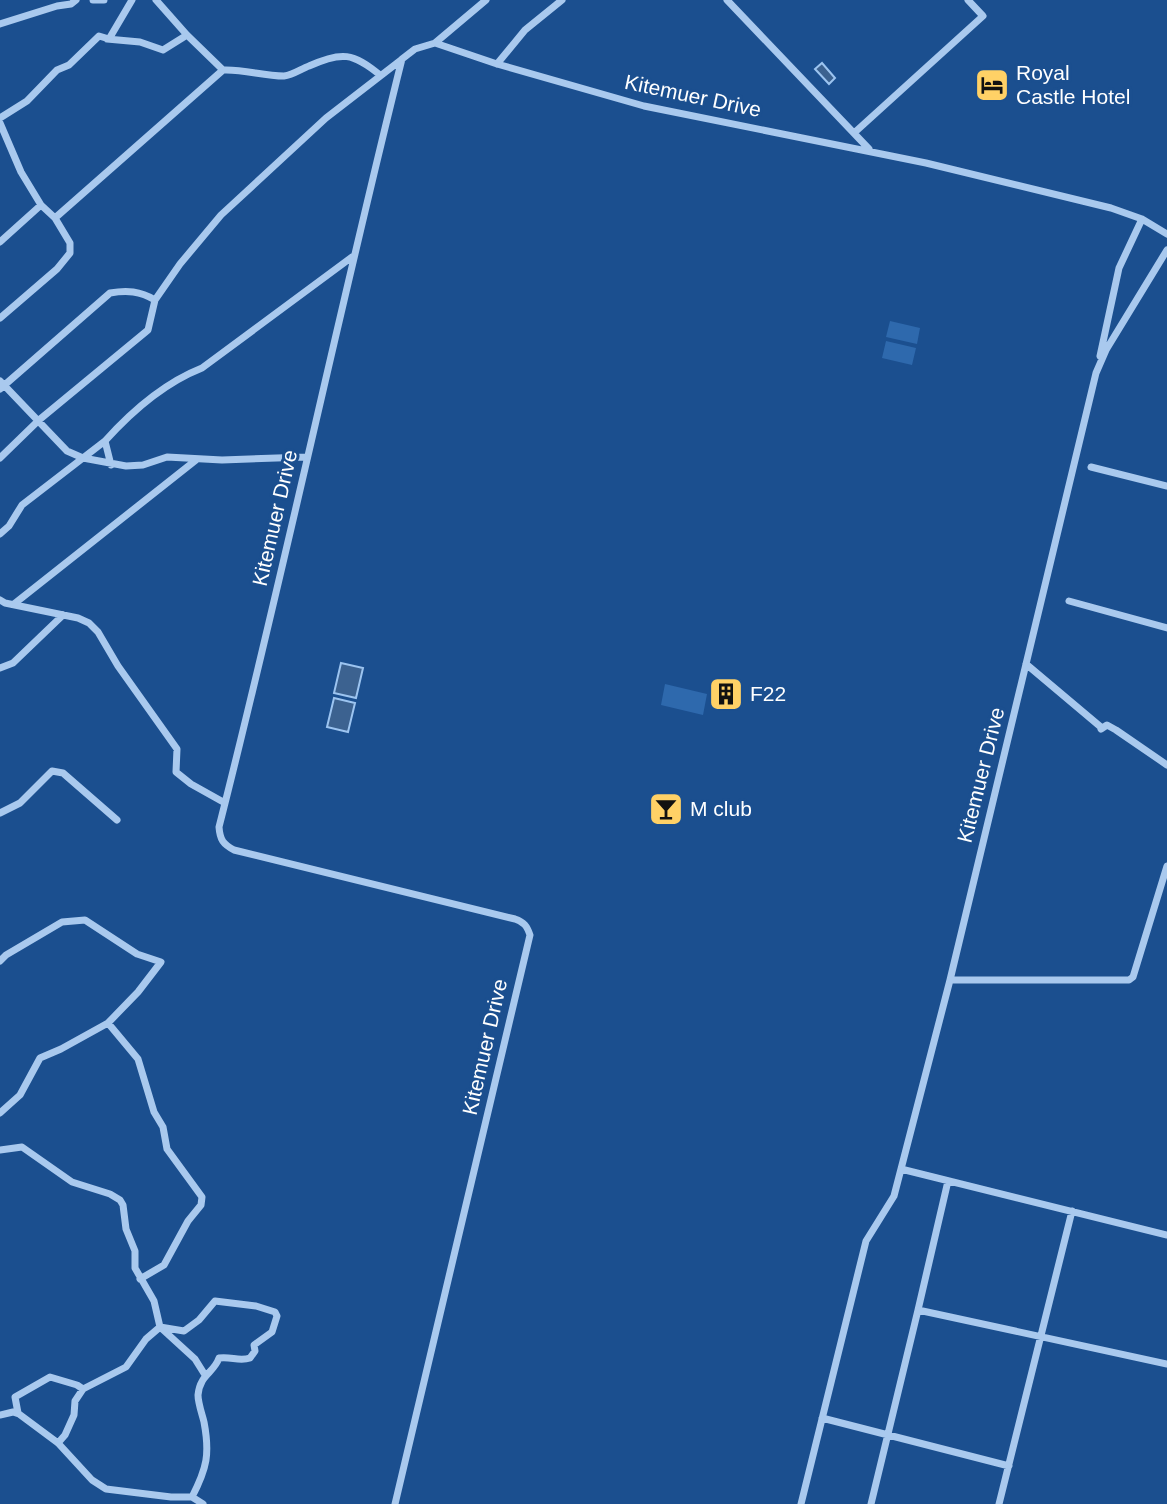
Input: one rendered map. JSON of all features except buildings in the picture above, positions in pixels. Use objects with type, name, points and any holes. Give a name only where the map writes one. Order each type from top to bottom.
[{"type":"street","points":[[0,24],[71,4],[76,0]]},
{"type":"street","points":[[93,0],[104,0]]},
{"type":"street","points":[[107,39],[132,0]]},
{"type":"street","points":[[156,0],[223,70]]},
{"type":"street","points":[[0,458],[39,420],[148,330],[155,300],[180,264],[221,215],[326,118],[415,49],[435,43],[486,0]]},
{"type":"street","points":[[497,64],[525,30],[562,0]]},
{"type":"street","points":[[854,133],[983,16],[968,0]]},
{"type":"street","points":[[730,1],[871,151]]},
{"type":"street","points":[[0,318],[67,259],[70,243],[55,218],[41,205],[20,172],[0,120],[27,101],[57,70],[69,65],[99,36],[140,42],[163,50],[187,35]]},
{"type":"street","name":"Kitemuer Drive","points":[[435,43],[497,64],[645,106],[871,151],[1111,208],[1142,219],[1167,233]]},
{"type":"street","points":[[55,218],[223,70],[237,69],[288,76],[313,64],[349,55],[362,60],[380,75]]},
{"type":"street","name":"Kitemuer Drive","points":[[396,1504],[530,934],[522,921],[515,919],[234,850],[223,844],[219,827],[352,257],[402,59]]},
{"type":"street","points":[[0,242],[41,205]]},
{"type":"street","name":"Kitemuer Drive","points":[[801,1504],[866,1241],[894,1196],[901,1170],[950,980],[1119,268],[1142,219]]},
{"type":"street","name":"Kitemuer Drive","points":[[1096,373],[1106,349],[1167,250]]},
{"type":"street","points":[[0,534],[9,526],[22,505],[43,486],[105,441],[128,416],[181,376],[202,368],[352,257]]},
{"type":"street","points":[[155,300],[143,292],[125,290],[110,293],[1,385],[39,420],[66,451],[111,465],[143,465],[167,457],[307,457]]},
{"type":"street","points":[[105,441],[111,465]]},
{"type":"street","points":[[5,603],[196,459]]},
{"type":"street","points":[[1091,467],[1167,486]]},
{"type":"street","points":[[1069,601],[1167,628]]},
{"type":"street","points":[[5,603],[89,623],[177,749],[176,772],[191,784],[225,803]]},
{"type":"street","points":[[0,668],[13,663],[63,615]]},
{"type":"street","points":[[1026,664],[1102,729],[1107,725],[1167,765]]},
{"type":"street","points":[[0,813],[20,803],[52,771],[63,773],[117,820]]},
{"type":"street","points":[[950,980],[1129,980],[1133,977],[1167,866]]},
{"type":"street","points":[[0,961],[61,922],[85,920],[137,954],[161,962],[138,992],[108,1023],[70,1045],[40,1058],[20,1095],[0,1113]]},
{"type":"street","points":[[108,1023],[138,1059],[154,1112],[163,1127],[167,1149],[202,1197],[201,1205],[188,1221],[164,1265],[140,1279]]},
{"type":"street","points":[[0,1150],[22,1147],[72,1182],[110,1194],[120,1200],[126,1229],[135,1251],[135,1268],[154,1301],[160,1327],[195,1359],[205,1375]]},
{"type":"street","points":[[901,1170],[1167,1235]]},
{"type":"street","points":[[871,1504],[948,1181]]},
{"type":"street","points":[[999,1504],[1072,1212]]},
{"type":"street","points":[[160,1327],[184,1331],[200,1320],[215,1301],[256,1306],[276,1313],[276,1325],[272,1332],[254,1345],[255,1351],[250,1358],[240,1361],[227,1357],[219,1358],[216,1365],[205,1375],[198,1396],[205,1430],[207,1462],[192,1497]]},
{"type":"street","points":[[918,1310],[1167,1364]]},
{"type":"street","points":[[58,1443],[65,1435],[74,1415],[75,1401],[83,1389],[126,1367],[146,1339],[160,1327]]},
{"type":"street","points":[[83,1389],[50,1377],[15,1397],[18,1413],[58,1443],[92,1480],[106,1489],[192,1497],[203,1504]]},
{"type":"street","points":[[0,1415],[18,1413]]},
{"type":"street","points":[[822,1418],[1009,1466]]},
{"type":"shaded area","points":[[822,63],[835,78],[829,84],[815,69]]},
{"type":"shaded area","points":[[890,321],[920,328],[917,344],[886,337]]},
{"type":"shaded area","points":[[886,341],[916,348],[912,365],[882,358]]},
{"type":"shaded area","points":[[341,663],[363,668],[356,698],[334,693]]},
{"type":"shaded area","points":[[665,684],[707,694],[703,715],[661,705]]},
{"type":"shaded area","points":[[334,698],[355,703],[348,732],[327,727]]},
{"type":"place","name":"Royal Castle Hotel","points":[[992,85]]},
{"type":"place","name":"F22","points":[[726,694]]},
{"type":"place","name":"M club","points":[[666,809]]}]
